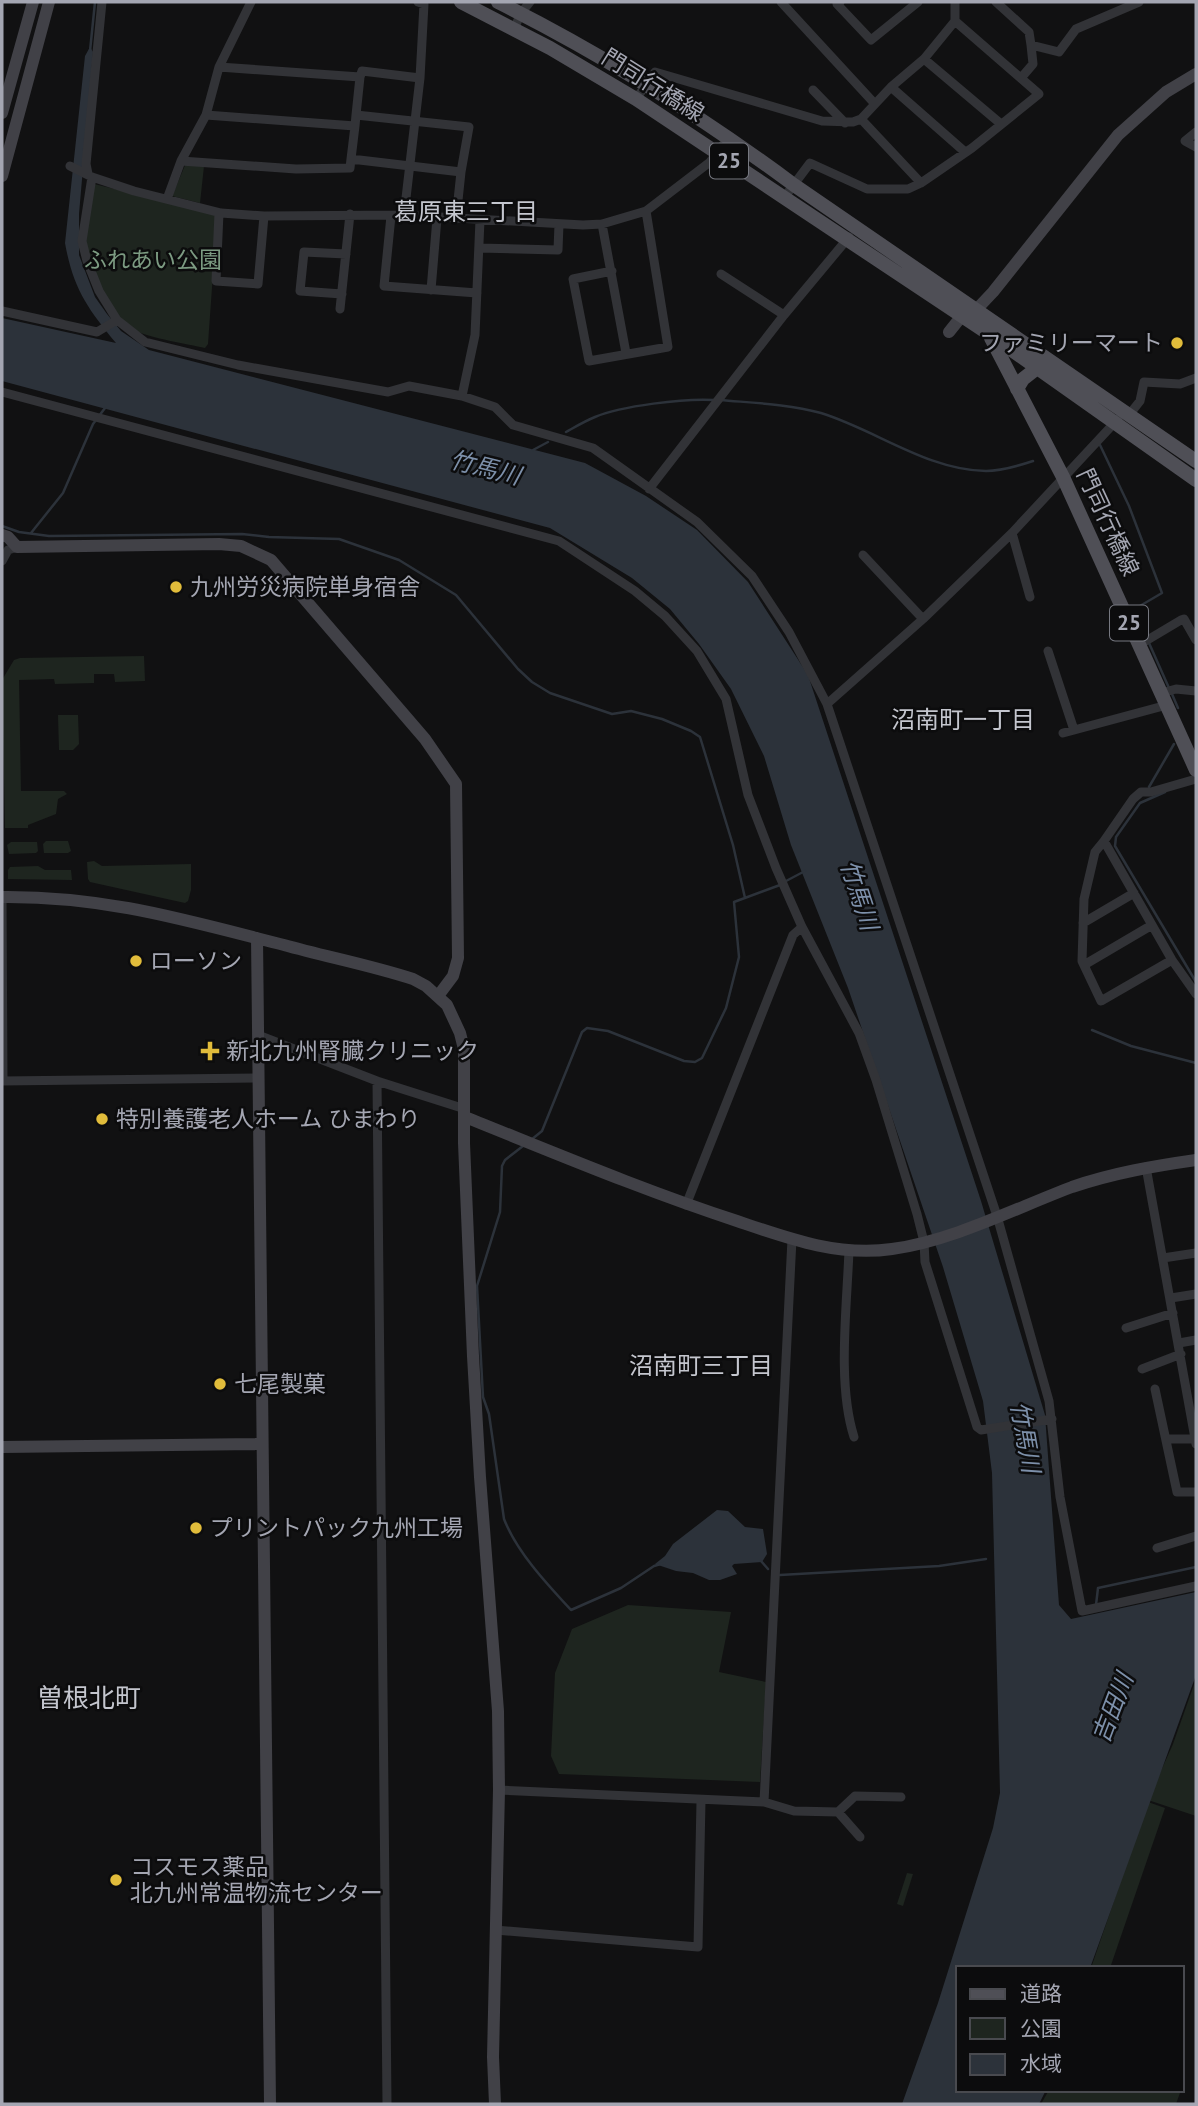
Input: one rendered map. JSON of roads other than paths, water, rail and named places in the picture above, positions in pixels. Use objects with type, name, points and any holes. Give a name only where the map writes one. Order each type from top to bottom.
[{"type":"main road","name":"門司行橋線","points":[[461,2],[636,99],[1037,368],[1196,461]]},
{"type":"main road","name":"門司行橋線","points":[[498,2],[525,8],[729,137],[1123,417],[1196,480]]},
{"type":"main road","name":"門司行橋線","points":[[976,310],[1145,642],[1196,770]]},
{"type":"main road","points":[[1017,389],[1023,379],[1037,368]]},
{"type":"street","points":[[2,113],[33,2]]},
{"type":"street","points":[[2,176],[49,2]]},
{"type":"street","points":[[102,2],[86,164],[88,174],[82,241],[99,291],[117,320],[145,342],[239,365],[388,392],[409,386],[462,396],[495,407],[513,425],[593,448],[696,522],[752,576],[789,632],[827,704],[994,1218],[1049,1401],[1059,1497],[1082,1611],[1196,1586]]},
{"type":"street","points":[[167,199],[181,161],[206,115],[219,67],[251,2]]},
{"type":"street","points":[[404,215],[420,78],[424,4],[418,2]]},
{"type":"street","points":[[781,2],[875,104]]},
{"type":"street","points":[[837,3],[871,40],[918,2]]},
{"type":"street","points":[[636,99],[656,72],[822,121],[845,123],[861,119],[891,87],[924,59],[955,21],[955,2]]},
{"type":"street","points":[[996,2],[1029,32],[1033,64],[1021,78]]},
{"type":"street","points":[[1031,46],[1059,52],[1076,29],[1139,2]]},
{"type":"street","points":[[514,29],[525,8]]},
{"type":"street","points":[[783,199],[810,163],[867,189],[908,189],[922,183],[965,152],[1039,94],[955,21]]},
{"type":"street","points":[[924,59],[1001,124]]},
{"type":"street","points":[[219,67],[360,77]]},
{"type":"street","points":[[181,161],[296,169],[350,168],[362,71],[420,78]]},
{"type":"street","points":[[949,332],[961,317],[976,310],[993,292],[1118,135],[1166,92],[1196,74]]},
{"type":"street","points":[[891,87],[965,152]]},
{"type":"street","points":[[813,90],[845,123]]},
{"type":"street","points":[[206,115],[415,122],[469,127],[456,219]]},
{"type":"street","points":[[861,119],[922,183]]},
{"type":"street","points":[[1196,132],[1185,141],[1196,147]]},
{"type":"street","points":[[70,166],[167,199],[219,213],[264,216],[404,215],[559,224],[602,223],[646,211],[718,154],[729,137]]},
{"type":"street","points":[[351,159],[461,172]]},
{"type":"street","points":[[612,271],[573,279],[589,361],[668,347],[646,211]]},
{"type":"street","points":[[219,213],[215,281],[258,284],[264,216]]},
{"type":"street","points":[[340,309],[350,214]]},
{"type":"street","points":[[391,216],[384,286],[477,293]]},
{"type":"street","points":[[431,289],[437,218]]},
{"type":"street","points":[[462,396],[475,335],[480,220]]},
{"type":"street","points":[[602,223],[626,354]]},
{"type":"street","points":[[479,248],[558,250],[559,224]]},
{"type":"street","points":[[649,489],[784,315],[856,228]]},
{"type":"street","points":[[342,294],[300,291],[304,251],[346,254]]},
{"type":"street","points":[[721,274],[784,315]]},
{"type":"street","points":[[2,311],[97,332],[117,320]]},
{"type":"street","points":[[827,704],[923,619],[1012,533],[1063,477],[1140,401],[1144,382],[1180,384],[1196,378]]},
{"type":"street","points":[[2,392],[559,541],[598,564],[665,616],[697,651],[726,699],[748,795],[780,877],[802,928],[859,1033],[927,1241],[929,1275],[977,1427],[981,1430],[1050,1420]]},
{"type":"street","points":[[1012,533],[1030,597]]},
{"type":"street","points":[[2,535],[8,537],[17,547]]},
{"type":"street","points":[[2,561],[8,550],[17,547],[219,544],[241,546],[271,560],[425,738],[456,784],[458,958],[453,976],[438,996]]},
{"type":"street","points":[[863,555],[923,619]]},
{"type":"street","points":[[1145,642],[1181,620],[1184,620],[1196,638]]},
{"type":"street","points":[[1048,651],[1074,730]]},
{"type":"street","points":[[1063,733],[1167,695],[1196,691]]},
{"type":"street","points":[[1172,960],[1101,1001],[1082,961],[1084,899],[1095,852],[1133,799],[1141,792],[1151,792],[1196,779]]},
{"type":"street","points":[[1104,841],[1172,960],[1196,994]]},
{"type":"street","points":[[1083,923],[1134,893]]},
{"type":"street","points":[[258,1077],[3,1081],[2,897],[54,897],[96,901],[166,914],[413,979],[447,1005],[460,1033],[464,1049],[473,1356],[498,1711],[499,1790],[493,2057],[495,2104]]},
{"type":"street","points":[[1084,965],[1152,925]]},
{"type":"street","points":[[686,1205],[793,935],[802,928]]},
{"type":"street","points":[[257,938],[270,2104]]},
{"type":"street","points":[[258,1035],[465,1113],[528,1142],[686,1205],[792,1239],[849,1250],[892,1249],[927,1241],[1074,1186],[1146,1167],[1196,1160]]},
{"type":"street","points":[[377,1082],[387,2104]]},
{"type":"street","points":[[1146,1167],[1181,1354],[1191,1383],[1196,1444]]},
{"type":"street","points":[[764,1802],[792,1239]]},
{"type":"street","points":[[849,1250],[845,1377],[849,1420],[854,1437]]},
{"type":"street","points":[[1163,1258],[1196,1253]]},
{"type":"street","points":[[1171,1298],[1196,1294]]},
{"type":"street","points":[[1126,1328],[1173,1313]]},
{"type":"street","points":[[1179,1343],[1196,1340]]},
{"type":"street","points":[[1142,1369],[1181,1354]]},
{"type":"street","points":[[1155,1389],[1177,1492],[1196,1492]]},
{"type":"street","points":[[1166,1439],[1196,1439]]},
{"type":"street","points":[[2,1447],[261,1444]]},
{"type":"street","points":[[1157,1548],[1196,1536]]},
{"type":"street","points":[[499,1790],[764,1802],[794,1811],[838,1812],[855,1796],[901,1797]]},
{"type":"street","points":[[495,1930],[698,1947],[701,1801]]},
{"type":"street","points":[[838,1812],[860,1838]]},
{"type":"water","points":[[90,47],[93,52],[79,214],[79,255],[95,297],[121,331],[149,350],[585,463],[646,496],[697,530],[748,582],[808,675],[981,1201],[1045,1415],[1059,1605],[1071,1619],[1196,1592],[1196,1675],[1091,1966],[956,1966],[956,2092],[1045,2092],[1039,2104],[902,2104],[938,2003],[993,1828],[1000,1793],[992,1473],[983,1401],[943,1267],[848,988],[791,845],[764,756],[731,689],[670,609],[632,578],[550,528],[2,381],[2,318],[116,343],[83,297],[72,273],[65,243],[85,56]]},
{"type":"water","points":[[717,1510],[728,1511],[745,1527],[763,1529],[767,1554],[762,1562],[734,1564],[732,1566],[737,1574],[720,1580],[709,1580],[693,1573],[655,1564],[673,1544]]},
{"type":"waterway","points":[[90,51],[95,2]]},
{"type":"waterway","points":[[566,432],[595,417],[620,409],[670,402],[714,400]]},
{"type":"waterway","points":[[720,400],[784,406],[821,413],[922,457],[964,469],[998,470],[1033,461]]},
{"type":"waterway","points":[[31,533],[63,493],[93,424],[105,408]]},
{"type":"waterway","points":[[533,450],[548,442]]},
{"type":"waterway","points":[[1100,445],[1129,506],[1162,593],[1133,610],[1146,637]]},
{"type":"waterway","points":[[2,526],[19,532],[49,536],[242,534],[339,539],[399,560],[456,595],[518,669],[550,693],[612,714],[631,711],[662,719],[700,737],[733,845],[745,898]]},
{"type":"waterway","points":[[1149,643],[1169,688]]},
{"type":"waterway","points":[[1172,694],[1178,708]]},
{"type":"waterway","points":[[1149,787],[1174,744]]},
{"type":"waterway","points":[[1165,792],[1140,803],[1116,837],[1115,846],[1196,982]]},
{"type":"waterway","points":[[786,881],[805,871]]},
{"type":"waterway","points":[[531,1140],[542,1131],[582,1032],[587,1028],[608,1031],[684,1061],[695,1062],[702,1058],[726,1008],[739,957],[734,902],[780,885]]},
{"type":"waterway","points":[[1092,1030],[1131,1046],[1196,1063]]},
{"type":"waterway","points":[[523,1146],[505,1160],[502,1166],[500,1212],[477,1286],[483,1397],[489,1414],[504,1519],[524,1555],[571,1610],[621,1588],[654,1566],[664,1563]]},
{"type":"waterway","points":[[780,1575],[939,1566],[986,1559]]},
{"type":"waterway","points":[[761,1561],[768,1569]]},
{"type":"waterway","points":[[1096,1605],[1098,1588],[1196,1567]]},
{"type":"place","name":"ファミリーマート","points":[[1177,343]]},
{"type":"place","name":"九州労災病院単身宿舎","points":[[176,587]]},
{"type":"place","name":"ローソン","points":[[136,961]]},
{"type":"place","name":"新北九州腎臓クリニック","points":[[210,1051]]},
{"type":"place","name":"特別養護老人ホーム ひまわり","points":[[102,1119]]},
{"type":"place","name":"七尾製菓","points":[[220,1384]]},
{"type":"place","name":"プリントパック九州工場","points":[[196,1528]]},
{"type":"place","name":"コスモス薬品 北九州常温物流センター","points":[[116,1880]]},
{"type":"district","name":"葛原東三丁目","points":[[466,212]]},
{"type":"district","name":"沼南町一丁目","points":[[963,720]]},
{"type":"district","name":"沼南町三丁目","points":[[701,1366]]},
{"type":"district","name":"曽根北町","points":[[89,1698]]},
{"type":"park label","name":"ふれあい公園","points":[[153,260]]},
{"type":"water label","name":"竹馬川","points":[[485,468]]},
{"type":"water label","name":"竹馬川","points":[[859,895]]},
{"type":"water label","name":"竹馬川","points":[[1025,1437]]},
{"type":"water label","name":"吉田川","points":[[1113,1708]]}]
